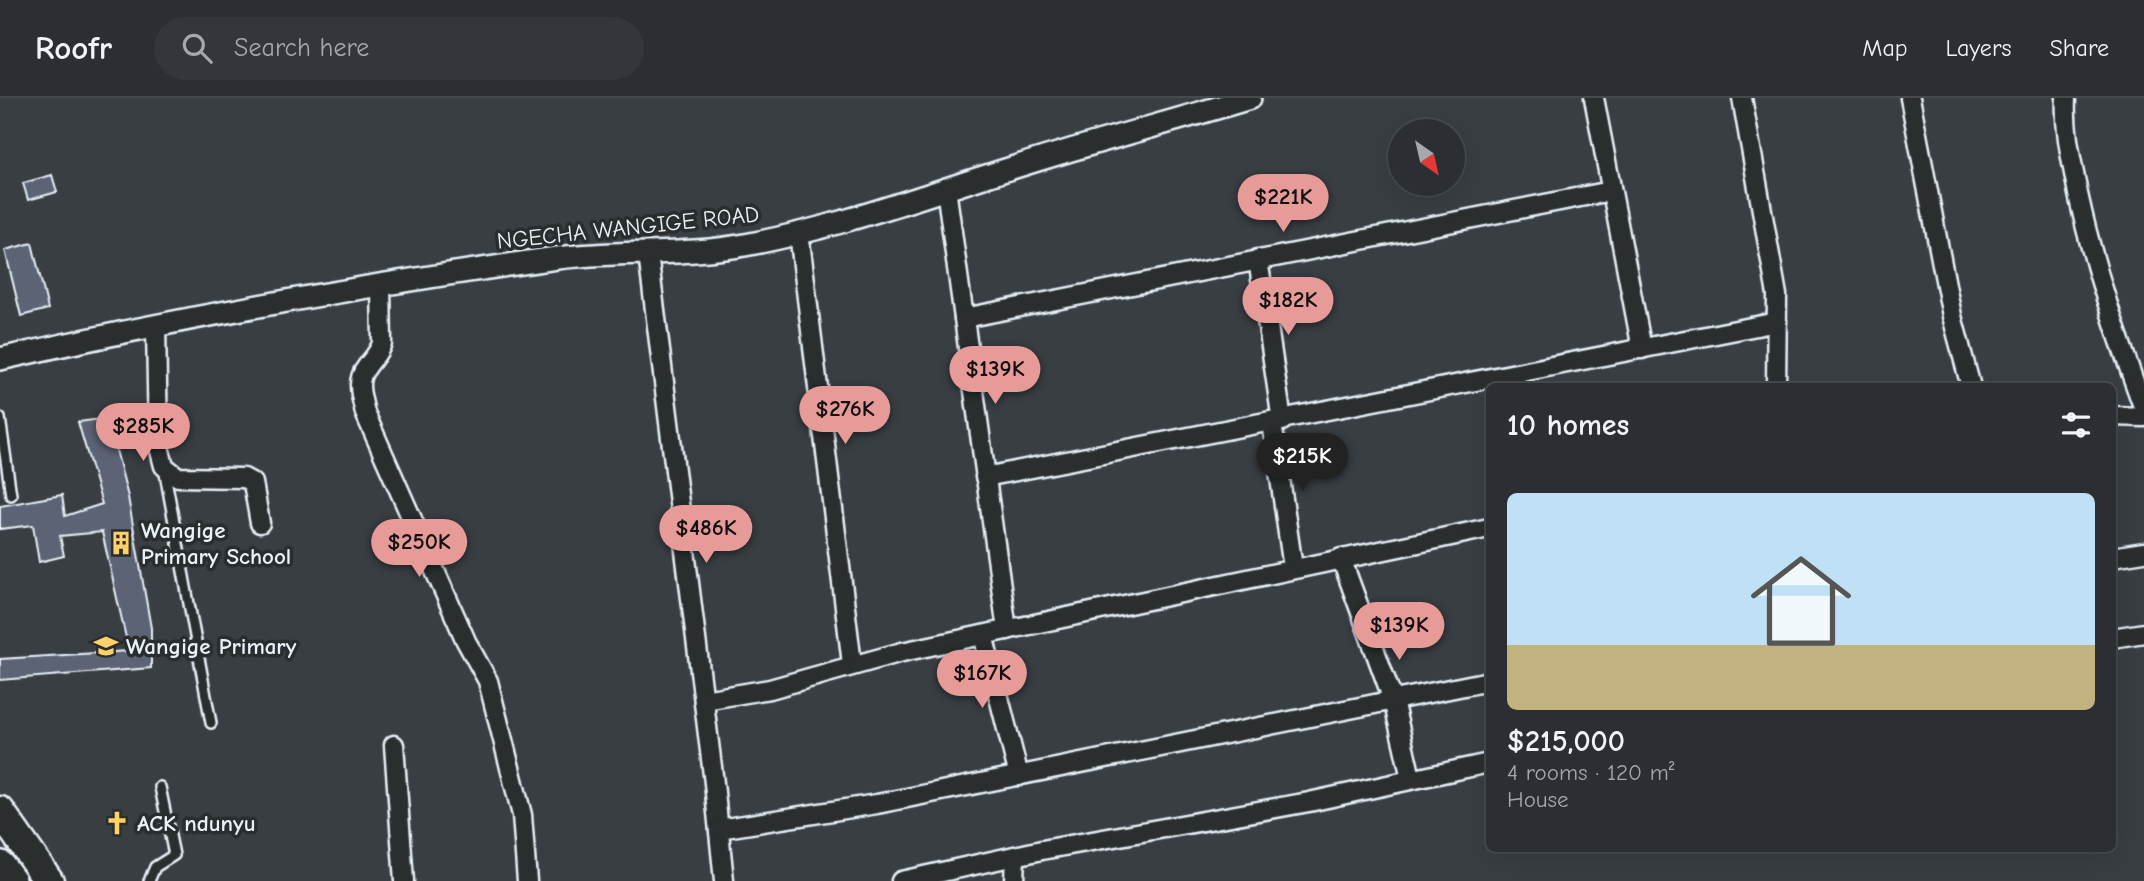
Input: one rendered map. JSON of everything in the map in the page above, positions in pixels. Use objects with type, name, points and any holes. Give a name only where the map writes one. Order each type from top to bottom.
[{"type":"main road","points":[[0,811],[50,881]]},
{"type":"main road","points":[[0,865],[12,881]]},
{"type":"street","name":"NGECHA WANGIGE ROAD","points":[[0,359],[156,325],[381,284],[579,256],[730,248],[799,233],[1250,98]]},
{"type":"street","points":[[1594,98],[1642,349]]},
{"type":"street","points":[[1742,98],[1777,295],[1776,383]]},
{"type":"street","points":[[1910,98],[1952,316],[1970,383]]},
{"type":"street","points":[[2066,98],[2067,136],[2089,241],[2125,360],[2144,409]]},
{"type":"street","points":[[946,188],[1007,630]]},
{"type":"street","points":[[964,318],[1258,258],[1611,191]]},
{"type":"street","points":[[799,233],[852,664]]},
{"type":"street","points":[[648,254],[724,881]]},
{"type":"street","points":[[1258,258],[1293,568]]},
{"type":"street","points":[[381,284],[382,343],[379,352],[360,375],[359,387],[365,413],[466,641],[488,681],[522,815],[527,881]]},
{"type":"street","points":[[985,477],[1277,422],[1777,322]]},
{"type":"street","points":[[156,325],[158,443],[164,466],[178,477],[244,478],[253,482],[260,523]]},
{"type":"street","points":[[2116,416],[2144,417]]},
{"type":"street","points":[[704,700],[770,689],[852,664],[983,635],[1486,529]]},
{"type":"street","points":[[2116,556],[2144,552]]},
{"type":"street","points":[[1341,558],[1393,700],[1411,778]]},
{"type":"street","points":[[2116,637],[2144,633]]},
{"type":"street","points":[[983,635],[1019,776]]},
{"type":"street","points":[[719,829],[877,804],[1486,682]]},
{"type":"street","points":[[394,745],[404,881]]},
{"type":"street","points":[[901,881],[1015,856],[1308,802],[1486,764]]},
{"type":"street","points":[[1014,881],[1015,856]]},
{"type":"lane","points":[[0,418],[11,495]]},
{"type":"lane","points":[[164,466],[211,723]]},
{"type":"lane","points":[[149,881],[155,867],[174,855],[160,787]]},
{"type":"building","points":[[52,175],[57,192],[28,200],[23,183]]},
{"type":"building","points":[[32,243],[48,309],[21,316],[5,250]]},
{"type":"building","name":"Wangige Primary School","points":[[108,418],[128,497],[151,628],[151,668],[0,680],[0,659],[129,651],[102,532],[60,536],[64,556],[39,562],[33,525],[0,529],[0,506],[62,495],[65,516],[102,504],[78,422]]},
{"type":"place","name":"Wangige Primary School","points":[[121,543]]},
{"type":"place","name":"Wangige Primary","points":[[106,646]]},
{"type":"place","name":"ACK ndunyu","points":[[117,823]]}]
